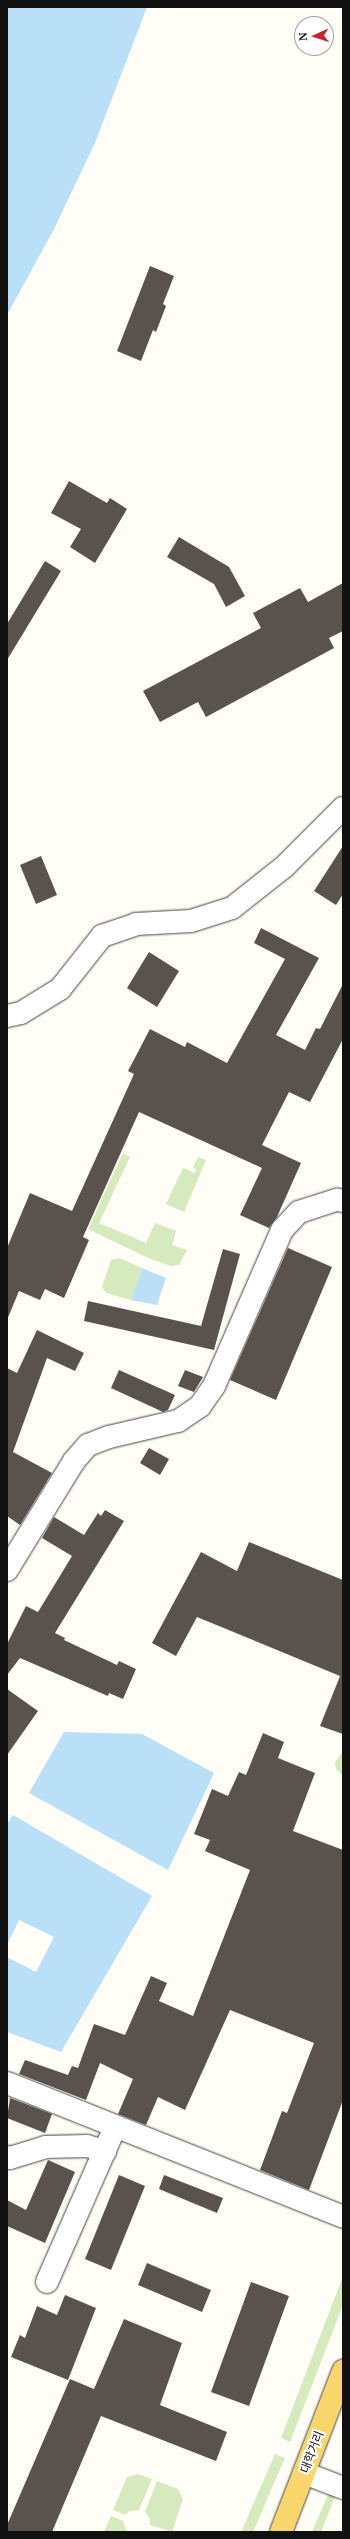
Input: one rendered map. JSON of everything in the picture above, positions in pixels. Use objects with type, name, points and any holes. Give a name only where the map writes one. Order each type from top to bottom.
[{"type":"main road","name":"대학거리","points":[[281,2532],[343,2371]]},
{"type":"street","points":[[7,1016],[21,1013],[60,989],[102,936],[136,924],[191,921],[232,908],[286,866],[343,808]]},
{"type":"street","points":[[7,1570],[74,1461],[88,1445],[109,1437],[178,1421],[200,1406],[214,1386],[282,1230],[299,1212],[336,1200],[343,1201]]},
{"type":"street","points":[[7,2083],[343,2217]]},
{"type":"street","points":[[47,2282],[115,2127]]},
{"type":"street","points":[[7,2156],[10,2158],[45,2147],[86,2146],[105,2151]]},
{"type":"street","points":[[304,2473],[343,2488]]},
{"type":"green space","points":[[123,1153],[130,1157],[99,1223],[146,1243],[155,1223],[176,1231],[172,1245],[187,1250],[179,1265],[171,1266],[148,1258],[88,1229]]},
{"type":"green space","points":[[198,1157],[206,1160],[184,1212],[166,1204],[183,1168],[195,1173],[196,1169],[193,1167]]},
{"type":"green space","points":[[119,1258],[142,1268],[131,1300],[106,1293],[102,1287],[111,1260]]},
{"type":"green space","points":[[343,1751],[343,1776],[336,1769],[335,1762]]},
{"type":"green space","points":[[343,2276],[343,2305],[290,2442],[281,2438]]},
{"type":"green space","points":[[275,2454],[285,2458],[253,2532],[241,2532]]},
{"type":"green space","points":[[138,2474],[152,2479],[139,2510],[130,2511],[125,2515],[113,2510],[127,2477]]},
{"type":"green space","points":[[157,2481],[178,2489],[183,2499],[172,2532],[150,2525],[150,2519],[145,2512]]},
{"type":"green space","points":[[330,2490],[337,2492],[321,2532],[312,2532]]},
{"type":"green space","points":[[111,2516],[123,2521],[127,2532],[104,2532]]},
{"type":"water","points":[[7,7],[147,7],[95,143],[53,231],[7,315]]},
{"type":"water","points":[[142,1268],[166,1278],[157,1305],[131,1300]]},
{"type":"water","points":[[64,1732],[142,1734],[214,1773],[168,1870],[29,1793]]},
{"type":"water","points":[[13,1815],[152,1896],[61,2052],[7,2032],[7,1957],[36,1972],[54,1937],[19,1920],[7,1945],[7,1824]]},
{"type":"building","points":[[150,266],[174,276],[163,304],[166,306],[156,332],[153,330],[141,361],[117,351]]},
{"type":"building","points":[[69,481],[107,503],[110,498],[127,509],[95,563],[70,547],[81,529],[51,513]]},
{"type":"building","points":[[179,537],[229,567],[245,596],[226,607],[214,584],[167,557]]},
{"type":"building","points":[[45,561],[61,571],[7,660],[7,624]]},
{"type":"building","points":[[343,583],[343,631],[329,638],[334,648],[206,717],[198,702],[160,722],[143,691],[261,628],[253,613],[300,588],[308,602]]},
{"type":"building","points":[[343,846],[343,894],[336,905],[314,891]]},
{"type":"building","points":[[41,856],[57,895],[36,904],[20,865]]},
{"type":"building","points":[[261,928],[319,958],[276,1035],[305,1050],[316,1028],[320,1029],[343,984],[343,1039],[310,1102],[289,1092],[262,1145],[301,1163],[277,1217],[269,1228],[240,1215],[262,1168],[139,1112],[83,1237],[89,1240],[64,1298],[45,1289],[40,1300],[19,1291],[7,1320],[7,1248],[30,1193],[72,1211],[134,1074],[128,1071],[150,1029],[185,1047],[187,1042],[227,1063],[285,959],[254,943]]},
{"type":"building","points":[[149,952],[179,971],[157,1007],[127,988]]},
{"type":"building","points":[[288,1248],[332,1267],[276,1400],[230,1380]]},
{"type":"building","points":[[223,1249],[240,1254],[214,1350],[84,1321],[88,1301],[201,1326]]},
{"type":"building","points":[[37,1330],[84,1353],[75,1371],[47,1358],[13,1452],[52,1473],[20,1525],[7,1516],[7,1368],[17,1373]]},
{"type":"building","points":[[119,1370],[175,1395],[168,1410],[163,1412],[111,1388]]},
{"type":"building","points":[[185,1370],[203,1377],[194,1392],[178,1386]]},
{"type":"building","points":[[149,1448],[169,1459],[160,1475],[140,1463]]},
{"type":"building","points":[[105,1510],[124,1521],[55,1633],[65,1638],[64,1640],[117,1665],[119,1661],[136,1669],[123,1699],[109,1693],[108,1696],[20,1658],[7,1675],[7,1644],[26,1606],[38,1612],[72,1556],[42,1538],[54,1517],[84,1535],[98,1513],[101,1516]]},
{"type":"building","points":[[249,1542],[343,1580],[343,1734],[320,1726],[340,1676],[197,1617],[176,1656],[152,1643],[201,1552],[237,1571]]},
{"type":"building","points":[[7,1689],[38,1711],[7,1755]]},
{"type":"building","points":[[263,1733],[284,1742],[278,1758],[315,1773],[293,1831],[343,1850],[343,2100],[309,2190],[260,2170],[282,2111],[287,2113],[314,2043],[230,2010],[185,2110],[158,2097],[146,2125],[118,2114],[133,2079],[100,2063],[86,2100],[19,2074],[25,2060],[68,2075],[72,2066],[78,2068],[94,2024],[125,2035],[151,1976],[167,1983],[159,2001],[193,2016],[250,1870],[205,1851],[210,1840],[194,1834],[212,1789],[228,1796],[239,1772],[246,1775]]},
{"type":"building","points":[[10,2098],[52,2114],[45,2133],[7,2118]]},
{"type":"building","points":[[48,2160],[75,2172],[45,2243],[7,2226],[7,2200],[26,2210]]},
{"type":"building","points":[[119,2175],[145,2186],[111,2270],[85,2259]]},
{"type":"building","points":[[164,2175],[223,2198],[217,2213],[159,2189]]},
{"type":"building","points":[[147,2263],[211,2290],[202,2312],[138,2285]]},
{"type":"building","points":[[251,2282],[289,2296],[249,2406],[211,2392]]},
{"type":"building","points":[[65,2295],[96,2308],[68,2380],[11,2357],[20,2335],[25,2338],[37,2306],[57,2315]]},
{"type":"building","points":[[124,2319],[182,2343],[160,2405],[227,2432],[216,2461],[101,2416],[52,2532],[7,2532],[7,2525],[70,2379],[94,2389]]}]
